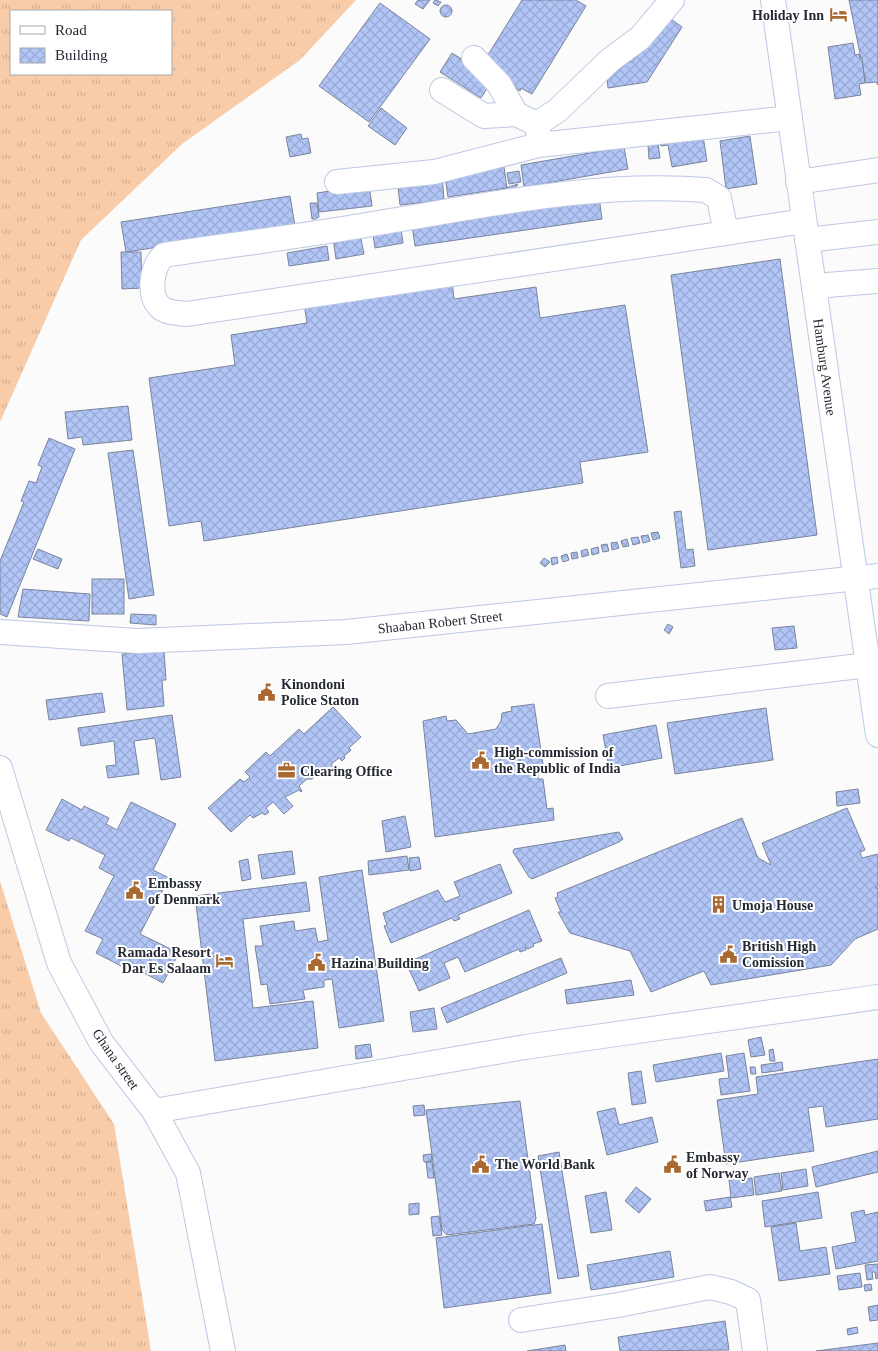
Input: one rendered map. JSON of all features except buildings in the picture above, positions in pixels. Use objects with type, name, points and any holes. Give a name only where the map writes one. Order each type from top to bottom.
[{"type":"street","points":[[337,182],[434,172],[531,128],[558,110],[610,60],[640,38],[672,0]]},
{"type":"street","name":"Hamburg Avenue","points":[[773,0],[814,286],[867,577],[868,665],[878,735]]},
{"type":"street","points":[[474,58],[499,84],[531,128]]},
{"type":"street","points":[[442,90],[484,116],[531,128],[790,118]]},
{"type":"street","points":[[798,182],[878,170]]},
{"type":"street","points":[[726,233],[719,198],[706,190],[590,190],[489,202],[384,222],[164,255],[158,261],[153,271],[153,291],[158,306],[166,311],[187,314],[726,233],[806,230],[878,232]]},
{"type":"street","points":[[814,286],[878,281]]},
{"type":"street","name":"Shaaban Robert Street","points":[[0,632],[137,641],[346,632],[867,577]]},
{"type":"street","points":[[608,696],[868,665]]},
{"type":"street","name":"Ghana street","points":[[0,768],[58,963],[101,1042],[154,1111],[188,1173],[222,1351]]},
{"type":"street","points":[[154,1111],[525,1047],[878,997]]},
{"type":"street","points":[[521,1320],[618,1305],[710,1287],[731,1292],[748,1300],[756,1351]]},
{"type":"green space","points":[[0,0],[356,0],[300,60],[182,144],[81,240],[0,422]]},
{"type":"green space","points":[[0,881],[41,1013],[114,1124],[151,1351],[0,1351]]},
{"type":"place","name":"Holiday Inn","points":[[838,15]]},
{"type":"place","name":"Kinondoni Police Staton","points":[[267,692]]},
{"type":"place","name":"High-commission of the Republic of India","points":[[480,760]]},
{"type":"place","name":"Clearing Office","points":[[286,771]]},
{"type":"place","name":"Embassy of Denmark","points":[[134,891]]},
{"type":"place","name":"Umoja House","points":[[718,905]]},
{"type":"place","name":"British High Comission","points":[[728,954]]},
{"type":"place","name":"Ramada Resort Dar Es Salaam","points":[[225,960]]},
{"type":"place","name":"Hazina Building","points":[[317,963]]},
{"type":"place","name":"The World Bank","points":[[481,1164]]},
{"type":"place","name":"Embassy of Norway","points":[[672,1165]]}]
